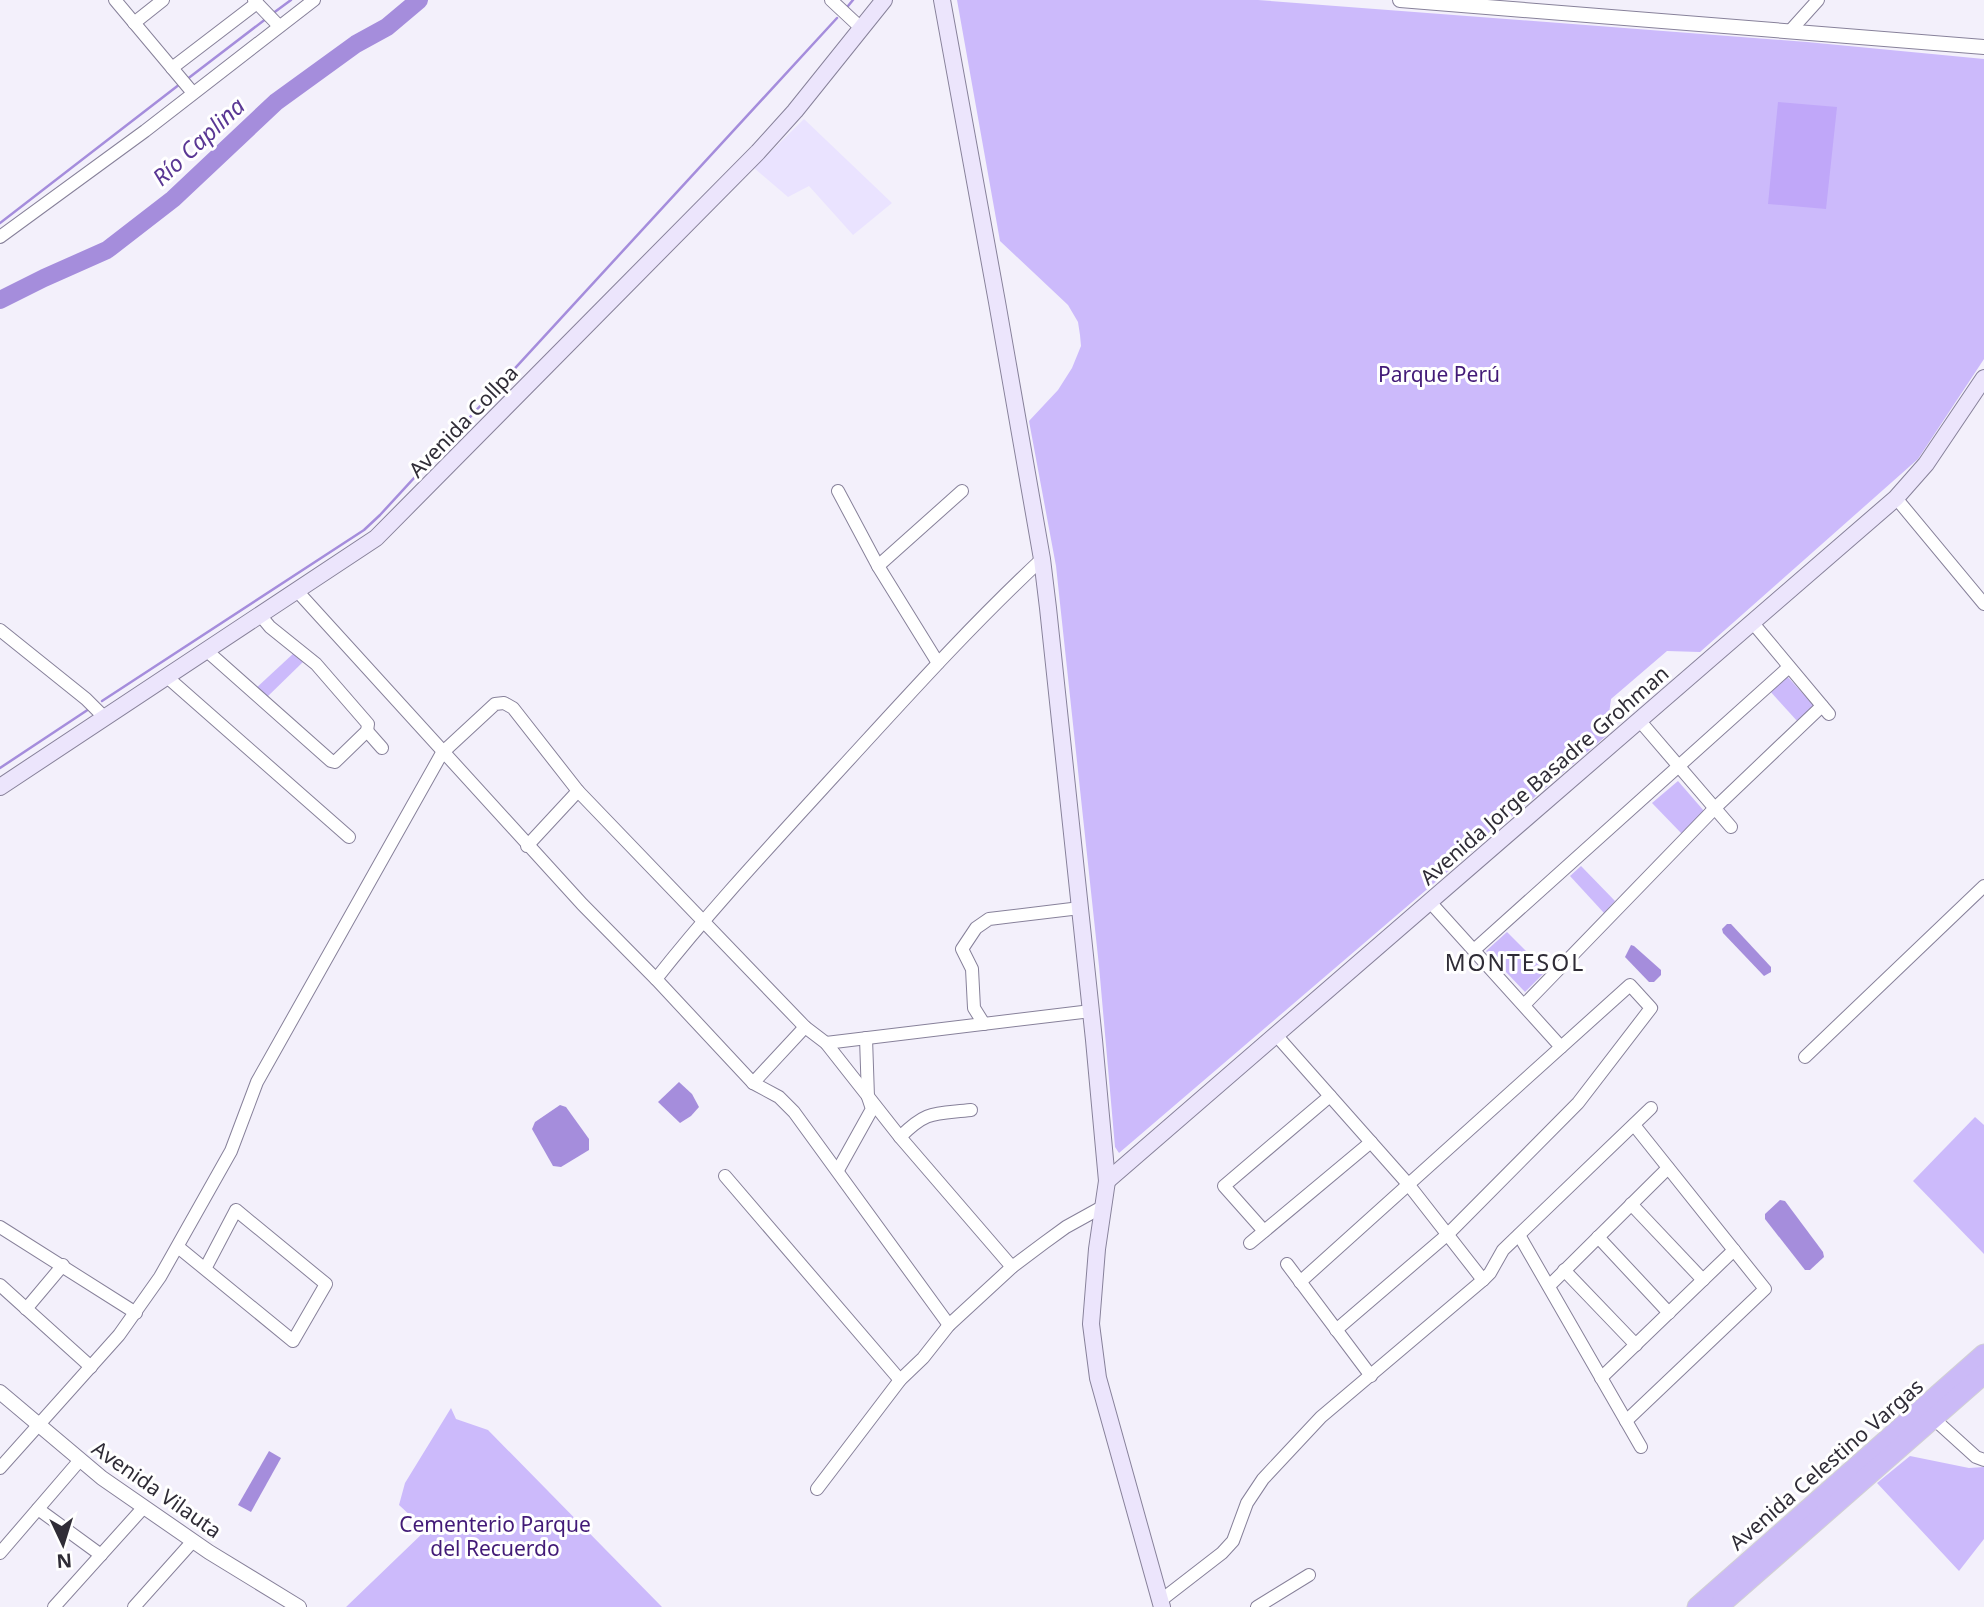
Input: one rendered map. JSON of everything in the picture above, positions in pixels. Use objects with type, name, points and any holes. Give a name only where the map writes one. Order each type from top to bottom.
[{"type":"highway","name":"Avenida Celestino Vargas","points":[[1708,1605],[1905,1434],[1984,1354]]},
{"type":"highway","name":"Avenida Celestino Vargas","points":[[1905,1434],[1934,1419],[1984,1374]]},
{"type":"main road","name":"Avenida Collpa","points":[[0,787],[358,552],[394,522],[758,152],[795,111],[884,0]]},
{"type":"main road","points":[[942,0],[1042,559],[1107,1181],[1097,1249],[1091,1324],[1093,1348],[1098,1378],[1161,1604]]},
{"type":"main road","name":"Avenida Jorge Basadre Grohman","points":[[1107,1181],[1896,498],[1926,464],[1984,377]]},
{"type":"street","points":[[115,0],[183,81]]},
{"type":"street","points":[[134,23],[163,0]]},
{"type":"street","points":[[183,81],[273,20],[314,0]]},
{"type":"street","points":[[831,0],[861,28]]},
{"type":"street","points":[[1400,0],[1984,47]]},
{"type":"street","points":[[1791,30],[1818,0]]},
{"type":"street","points":[[0,237],[52,201],[183,81],[255,2],[273,20]]},
{"type":"street","points":[[838,491],[878,566],[938,663]]},
{"type":"street","points":[[878,566],[962,491]]},
{"type":"street","points":[[1896,498],[1984,604]]},
{"type":"street","points":[[656,979],[702,921],[938,663],[1042,559]]},
{"type":"street","points":[[298,592],[527,846],[753,1083],[779,1097],[794,1112],[949,1325]]},
{"type":"street","points":[[207,651],[331,761],[338,759],[367,732],[368,724],[316,664],[270,627],[260,615]]},
{"type":"street","points":[[1524,1005],[1715,808],[1826,710],[1752,622]]},
{"type":"street","points":[[0,630],[86,699],[105,719]]},
{"type":"street","points":[[1474,950],[1789,667]]},
{"type":"street","points":[[167,677],[349,837]]},
{"type":"street","points":[[0,1468],[136,1313],[178,1247],[231,1151],[257,1082],[442,753],[495,705],[504,703],[513,708],[578,791],[805,1027],[826,1043],[900,1136],[1012,1267]]},
{"type":"street","points":[[1639,720],[1731,827]]},
{"type":"street","points":[[367,732],[382,748]]},
{"type":"street","points":[[527,846],[578,791]]},
{"type":"street","points":[[1805,1058],[1984,886]]},
{"type":"street","points":[[1430,902],[1561,1046]]},
{"type":"street","points":[[984,1024],[974,1007],[972,968],[962,949],[967,938],[989,919],[1080,908]]},
{"type":"street","points":[[1300,1282],[1630,985],[1651,1008],[1578,1103],[1448,1234],[1336,1330]]},
{"type":"street","points":[[826,1043],[1091,1011]]},
{"type":"street","points":[[753,1083],[805,1027]]},
{"type":"street","points":[[1276,1035],[1408,1184],[1483,1280]]},
{"type":"street","points":[[838,1170],[872,1109],[868,1097],[866,1038]]},
{"type":"street","points":[[1264,1231],[1224,1186],[1330,1096]]},
{"type":"street","points":[[1161,1604],[1233,1541],[1247,1503],[1263,1479],[1321,1417],[1483,1280],[1503,1250],[1651,1108]]},
{"type":"street","points":[[900,1136],[916,1120],[928,1115],[971,1110]]},
{"type":"street","points":[[1626,1421],[1765,1289],[1633,1125]]},
{"type":"street","points":[[1250,1243],[1371,1142]]},
{"type":"street","points":[[1549,1286],[1668,1168]]},
{"type":"street","points":[[725,1177],[900,1380]]},
{"type":"street","points":[[1631,1204],[1703,1280]]},
{"type":"street","points":[[817,1489],[900,1380],[923,1358],[949,1325],[1012,1267],[1066,1227],[1104,1206]]},
{"type":"street","points":[[178,1247],[293,1341],[326,1284],[236,1210],[205,1269]]},
{"type":"street","points":[[0,1227],[136,1313]]},
{"type":"street","points":[[1518,1235],[1641,1447]]},
{"type":"street","points":[[1598,1237],[1669,1313]]},
{"type":"street","points":[[1601,1378],[1734,1250]]},
{"type":"street","points":[[1287,1264],[1371,1376]]},
{"type":"street","points":[[26,1309],[63,1265]]},
{"type":"street","points":[[1564,1270],[1636,1345]]},
{"type":"street","points":[[0,1285],[91,1367]]},
{"type":"street","name":"Avenida Vilauta","points":[[0,1392],[80,1460],[144,1507],[299,1607]]},
{"type":"street","points":[[1934,1419],[1976,1457],[1984,1460]]},
{"type":"street","points":[[0,1553],[80,1460]]},
{"type":"street","points":[[54,1607],[144,1507]]},
{"type":"street","points":[[38,1508],[101,1555]]},
{"type":"street","points":[[134,1607],[194,1541]]},
{"type":"street","points":[[1257,1607],[1309,1575]]},
{"type":"shaded area","points":[[1778,102],[1837,107],[1826,209],[1768,204]]},
{"type":"shaded area","points":[[804,119],[892,203],[853,235],[809,186],[788,197],[754,168]]},
{"type":"shaded area","points":[[1731,924],[1771,967],[1771,972],[1764,976],[1723,933],[1722,929]]},
{"type":"shaded area","points":[[1631,945],[1661,970],[1661,975],[1654,982],[1649,982],[1625,957]]},
{"type":"shaded area","points":[[679,1082],[692,1094],[699,1107],[680,1123],[658,1102]]},
{"type":"shaded area","points":[[560,1105],[566,1107],[589,1139],[589,1150],[561,1167],[553,1166],[532,1129],[535,1122]]},
{"type":"shaded area","points":[[1780,1200],[1785,1201],[1823,1252],[1824,1257],[1810,1270],[1805,1270],[1765,1219],[1765,1214]]},
{"type":"shaded area","points":[[269,1451],[281,1458],[251,1512],[238,1505]]},
{"type":"green space","name":"Parque Perú","points":[[957,0],[1258,0],[1807,42],[1984,59],[1984,359],[1918,459],[1700,652],[1667,651],[1611,699],[1606,736],[1119,1153],[1115,1147],[1099,966],[1056,566],[1029,421],[1058,390],[1072,368],[1081,346],[1080,335],[1078,322],[1068,305],[1000,241]]},
{"type":"green space","points":[[295,652],[304,661],[264,700],[253,691]]},
{"type":"green space","points":[[1786,675],[1815,707],[1798,722],[1769,690]]},
{"type":"green space","points":[[1678,781],[1704,811],[1682,834],[1652,803]]},
{"type":"green space","points":[[1581,866],[1615,901],[1604,913],[1570,876]]},
{"type":"green space","points":[[1507,932],[1546,971],[1525,992],[1486,951]]},
{"type":"green space","points":[[1975,1117],[1984,1125],[1984,1254],[1913,1181]]},
{"type":"green space","name":"Cementerio Parque del Recuerdo","points":[[451,1408],[456,1419],[488,1430],[662,1607],[346,1607],[426,1530],[399,1505],[405,1483]]},
{"type":"green space","points":[[1910,1456],[1969,1468],[1984,1467],[1984,1539],[1959,1571],[1877,1483]]},
{"type":"waterway","points":[[272,14],[291,0]]},
{"type":"waterway","name":"Río Caplina","points":[[0,300],[107,250],[173,199],[276,102],[356,44],[387,27],[419,0]]},
{"type":"waterway","points":[[848,6],[853,0]]},
{"type":"waterway","points":[[186,80],[267,18]]},
{"type":"waterway","points":[[102,701],[364,530],[837,18]]},
{"type":"waterway","points":[[0,223],[180,84]]},
{"type":"waterway","points":[[0,768],[89,709]]},
{"type":"district","name":"MONTESOL","points":[[1515,962]]}]
